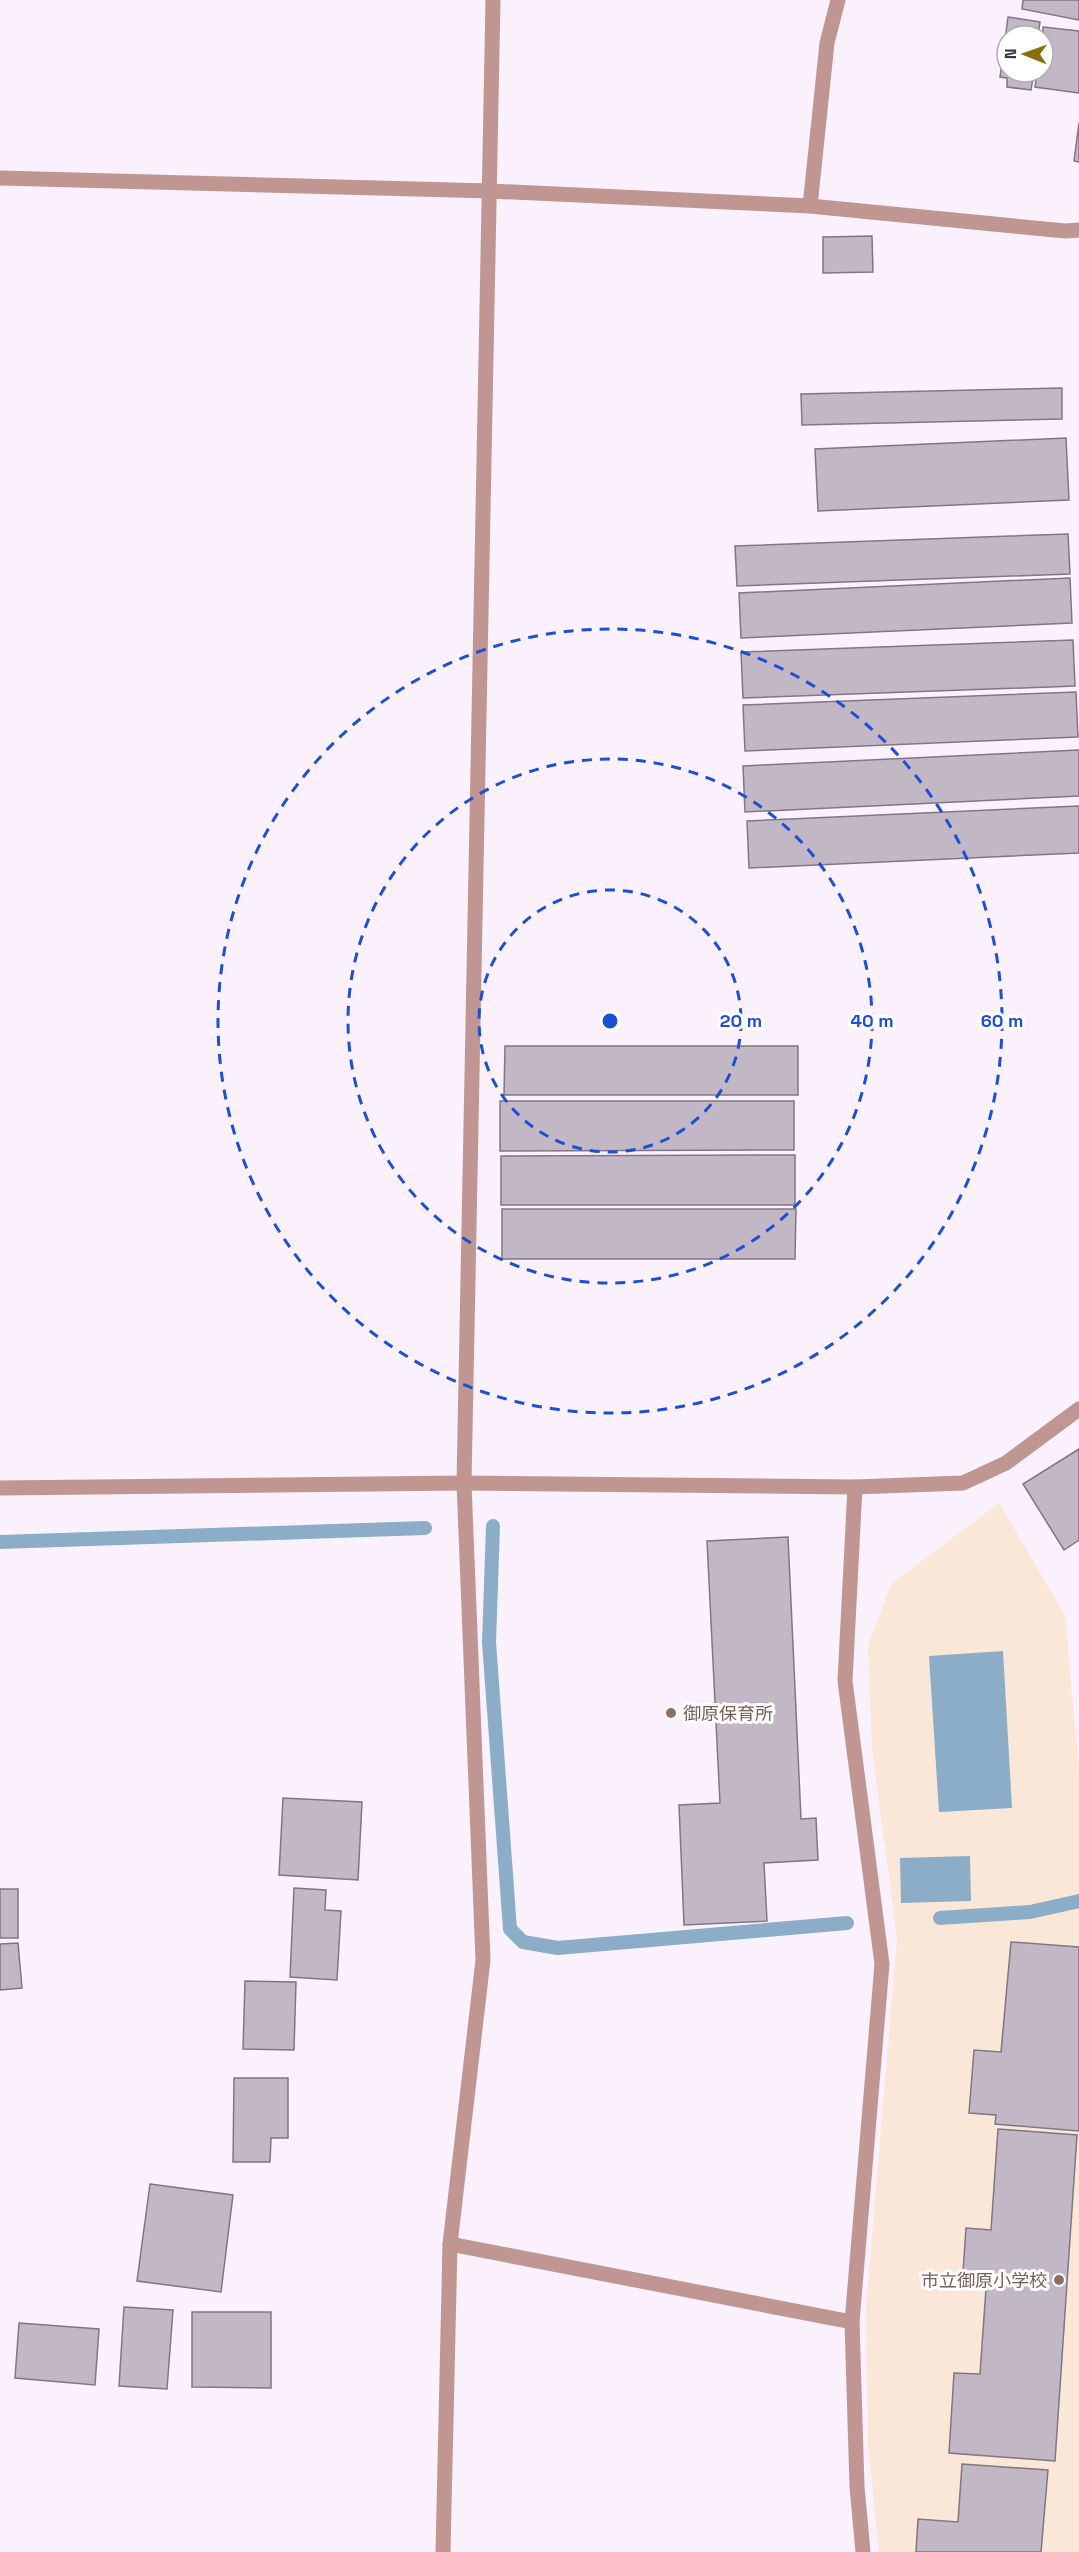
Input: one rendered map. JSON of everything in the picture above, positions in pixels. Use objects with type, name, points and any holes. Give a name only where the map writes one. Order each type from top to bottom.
[{"type":"street","points":[[443,2552],[450,2244],[483,1960],[464,1483],[493,0]]},
{"type":"street","points":[[810,206],[827,43],[838,0]]},
{"type":"street","points":[[0,178],[491,191],[810,206],[1065,231],[1079,230]]},
{"type":"street","points":[[0,1488],[464,1483],[855,1487],[963,1483],[1006,1463],[1079,1409]]},
{"type":"street","points":[[855,1487],[845,1681],[882,1964],[852,2322],[857,2487],[863,2552]]},
{"type":"street","points":[[450,2244],[852,2322]]},
{"type":"shaded area","points":[[999,1503],[1065,1615],[1079,1772],[1079,2552],[879,2552],[868,2442],[866,2308],[897,1938],[872,1749],[868,1645],[891,1584]]},
{"type":"water","points":[[1003,1651],[1012,1808],[939,1812],[929,1656]]},
{"type":"water","points":[[970,1856],[971,1901],[901,1903],[900,1858]]},
{"type":"building","points":[[1023,0],[1079,0],[1079,20],[1022,9]]},
{"type":"building","points":[[1008,17],[1040,22],[1040,24],[1007,24]]},
{"type":"building","points":[[1055,28],[1079,31],[1079,93],[1035,87],[1035,84],[1055,84]]},
{"type":"building","points":[[1007,84],[1032,84],[1031,90],[1007,87]]},
{"type":"building","points":[[1079,123],[1079,162],[1074,161]]},
{"type":"building","points":[[872,236],[873,272],[823,273],[823,237]]},
{"type":"building","points":[[1062,388],[1062,419],[802,425],[801,394]]},
{"type":"building","points":[[1066,438],[1069,500],[818,511],[815,449]]},
{"type":"building","points":[[1068,534],[1070,574],[737,586],[735,546]]},
{"type":"building","points":[[1070,578],[1072,623],[741,638],[739,593]]},
{"type":"building","points":[[1073,640],[1075,686],[743,698],[741,652]]},
{"type":"building","points":[[1076,692],[1078,737],[745,751],[743,705]]},
{"type":"building","points":[[1079,750],[1079,796],[745,812],[743,766]]},
{"type":"building","points":[[1079,806],[1079,853],[749,868],[747,821]]},
{"type":"building","points":[[505,1046],[798,1046],[798,1095],[504,1095]]},
{"type":"building","points":[[500,1101],[794,1101],[794,1150],[500,1151]]},
{"type":"building","points":[[795,1155],[795,1205],[501,1205],[501,1156]]},
{"type":"building","points":[[502,1209],[796,1209],[795,1259],[502,1259]]},
{"type":"building","points":[[1079,1449],[1079,1540],[1064,1550],[1023,1484]]},
{"type":"building","points":[[788,1537],[801,1819],[816,1818],[818,1860],[764,1863],[767,1921],[684,1925],[679,1805],[720,1803],[707,1541]]},
{"type":"building","points":[[283,1798],[362,1802],[358,1880],[279,1875]]},
{"type":"building","points":[[294,1888],[326,1890],[325,1910],[341,1911],[337,1980],[290,1977]]},
{"type":"building","points":[[0,1889],[18,1889],[18,1938],[0,1938]]},
{"type":"building","points":[[1011,1942],[1079,1947],[1079,2131],[995,2124],[996,2115],[969,2113],[974,2050],[1001,2052]]},
{"type":"building","points":[[18,1943],[22,1988],[0,1990],[0,1944]]},
{"type":"building","points":[[245,1981],[296,1982],[294,2050],[243,2049]]},
{"type":"building","points":[[234,2078],[288,2078],[288,2138],[271,2138],[270,2162],[233,2162]]},
{"type":"building","points":[[998,2129],[1077,2135],[1055,2461],[949,2453],[954,2373],[980,2374],[987,2274],[963,2272],[966,2228],[991,2230]]},
{"type":"building","points":[[150,2184],[233,2195],[221,2292],[137,2281]]},
{"type":"building","points":[[124,2307],[173,2310],[167,2389],[119,2386]]},
{"type":"building","points":[[192,2312],[271,2312],[271,2388],[192,2387]]},
{"type":"building","points":[[19,2323],[99,2329],[95,2385],[15,2378]]},
{"type":"building","points":[[962,2464],[1048,2470],[1041,2552],[916,2552],[918,2519],[958,2522]]},
{"type":"waterway","points":[[493,1526],[489,1642],[510,1929],[523,1942],[558,1948],[847,1923]]},
{"type":"waterway","points":[[0,1542],[425,1528]]},
{"type":"waterway","points":[[940,1918],[1030,1912],[1079,1901]]},
{"type":"place","name":"御原保育所","points":[[671,1713]]},
{"type":"place","name":"市立御原小学校","points":[[1059,2280]]}]
